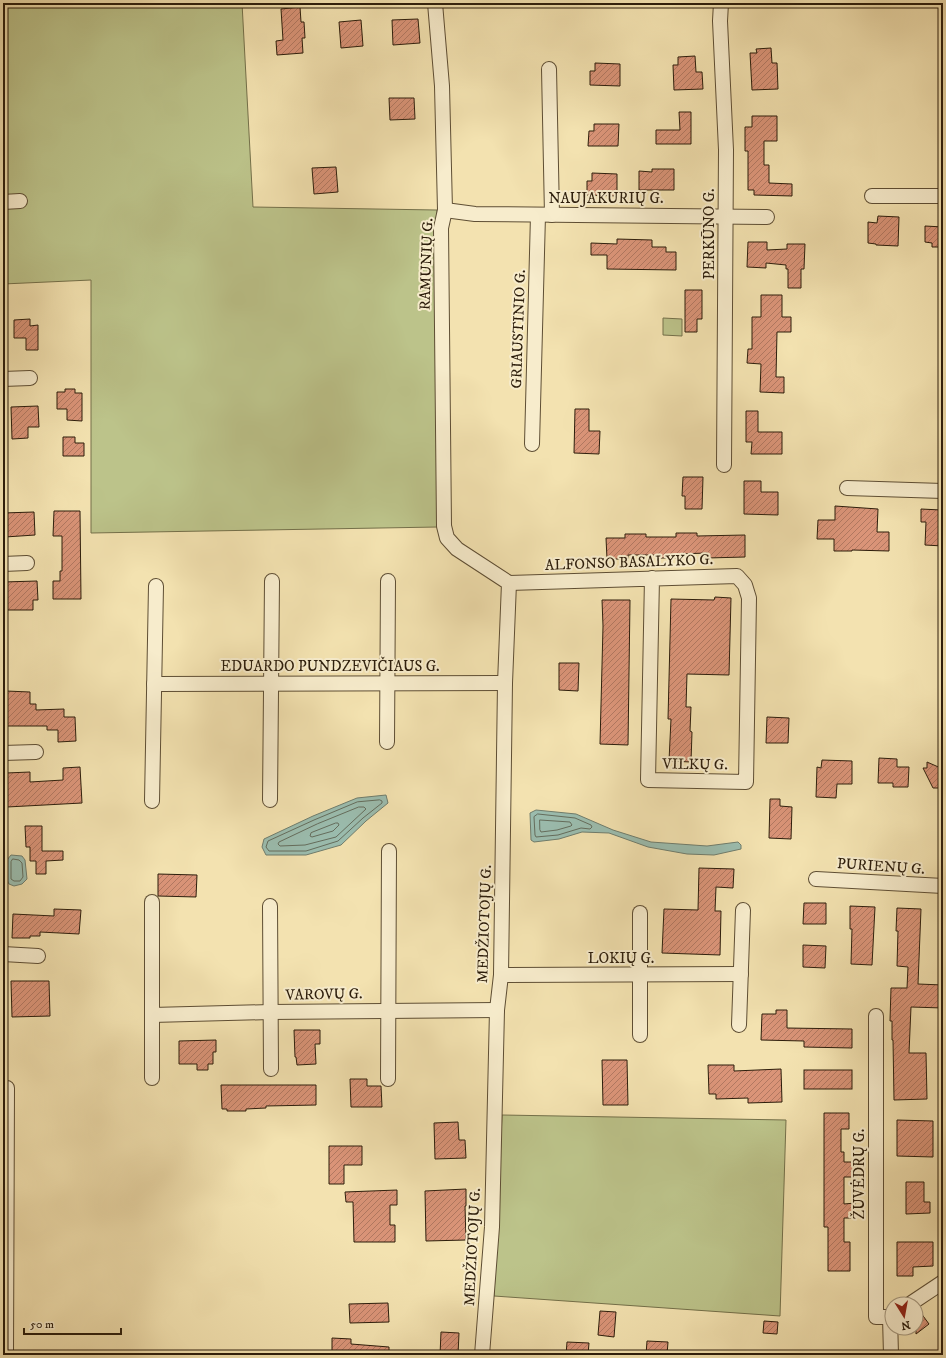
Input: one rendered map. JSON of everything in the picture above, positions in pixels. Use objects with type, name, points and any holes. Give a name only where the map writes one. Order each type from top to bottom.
[{"type":"street","name":"RAMUNIŲ G.","points":[[435,3],[442,86],[445,210],[441,228],[444,526],[447,538],[457,549],[509,583]]},
{"type":"street","name":"PERKŪNO G.","points":[[721,3],[720,21],[726,150],[724,465]]},
{"type":"street","points":[[549,69],[552,215]]},
{"type":"street","points":[[872,196],[943,196]]},
{"type":"street","points":[[3,202],[20,201]]},
{"type":"street","name":"NAUJAKURIŲ G.","points":[[445,210],[475,214],[767,216]]},
{"type":"street","name":"GRIAUSTINIO G.","points":[[532,444],[538,215]]},
{"type":"street","points":[[3,379],[30,378]]},
{"type":"street","points":[[847,488],[943,491]]},
{"type":"street","points":[[3,564],[27,564]]},
{"type":"street","name":"ALFONSO BASALYKO G.","points":[[509,583],[737,576],[745,585]]},
{"type":"street","name":"VILKŲ G.","points":[[652,578],[648,780],[746,782],[749,598],[745,585]]},
{"type":"street","points":[[270,800],[272,581]]},
{"type":"street","points":[[387,742],[388,582]]},
{"type":"street","name":"MEDŽIOTOJŲ G.","points":[[482,1355],[492,1227],[497,1010],[502,975],[506,683],[509,583]]},
{"type":"street","points":[[152,801],[156,586]]},
{"type":"street","name":"EDUARDO PUNDZEVIČIAUS G.","points":[[154,684],[506,683]]},
{"type":"street","points":[[3,753],[36,752]]},
{"type":"street","points":[[388,1079],[389,851]]},
{"type":"street","name":"PURIENŲ G.","points":[[816,879],[943,886]]},
{"type":"street","points":[[152,902],[152,1078]]},
{"type":"street","points":[[270,906],[271,1069]]},
{"type":"street","points":[[739,1025],[743,910]]},
{"type":"street","points":[[640,913],[640,1035]]},
{"type":"street","points":[[3,954],[38,956]]},
{"type":"street","name":"LOKIŲ G.","points":[[502,975],[741,974]]},
{"type":"street","name":"VAROVŲ G.","points":[[152,1015],[388,1010],[497,1010]]},
{"type":"street","name":"ŽUVĖDRŲ G.","points":[[876,1016],[876,1318],[884,1317]]},
{"type":"street","points":[[6,1355],[7,1088]]},
{"type":"street","points":[[922,1296],[943,1282]]},
{"type":"street","points":[[891,1336],[891,1355]]},
{"type":"green space","points":[[3,3],[242,3],[253,207],[437,210],[438,527],[91,533],[91,280],[3,284]]},
{"type":"green space","points":[[663,318],[682,319],[682,336],[663,335]]},
{"type":"green space","points":[[502,1115],[786,1120],[780,1316],[494,1296]]},
{"type":"water","points":[[386,795],[388,803],[366,821],[341,845],[306,855],[266,855],[262,847],[264,839],[313,816],[357,798]]},
{"type":"water","points":[[536,810],[576,814],[613,830],[651,842],[707,846],[738,842],[741,845],[741,849],[714,855],[687,854],[648,847],[609,833],[582,832],[559,839],[534,842],[531,840],[530,813]]},
{"type":"water","points":[[11,855],[22,856],[25,860],[27,879],[22,884],[14,886],[9,884],[7,880],[7,860]]},
{"type":"building","points":[[300,7],[301,22],[304,22],[305,38],[302,38],[303,53],[277,55],[276,41],[283,40],[281,9]]},
{"type":"building","points":[[418,19],[420,43],[393,45],[392,20]]},
{"type":"building","points":[[361,20],[363,46],[341,48],[339,22]]},
{"type":"building","points":[[771,48],[772,63],[777,63],[778,89],[752,90],[750,53],[757,53],[756,49]]},
{"type":"building","points":[[695,56],[696,72],[702,72],[703,89],[674,90],[673,65],[678,65],[678,57]]},
{"type":"building","points":[[595,63],[620,64],[620,86],[590,85],[590,71],[595,71]]},
{"type":"building","points":[[389,98],[414,98],[415,119],[390,120]]},
{"type":"building","points":[[679,112],[691,112],[691,144],[656,144],[656,130],[680,130]]},
{"type":"building","points":[[752,116],[777,116],[777,141],[764,141],[764,165],[769,165],[769,183],[792,184],[792,196],[754,195],[754,190],[748,190],[748,151],[745,151],[745,127],[752,127]]},
{"type":"building","points":[[594,124],[619,124],[618,146],[588,146],[589,131],[594,131]]},
{"type":"building","points":[[336,167],[338,192],[314,194],[312,168]]},
{"type":"building","points":[[652,169],[674,169],[674,190],[639,190],[639,171],[652,172]]},
{"type":"building","points":[[592,173],[617,174],[617,196],[587,195],[587,181],[592,181]]},
{"type":"building","points":[[878,216],[899,217],[898,246],[868,243],[868,222],[877,223]]},
{"type":"building","points":[[925,226],[943,227],[943,247],[932,247],[932,243],[925,242]]},
{"type":"building","points":[[617,239],[652,240],[652,247],[666,247],[666,252],[676,252],[676,270],[607,269],[607,255],[591,255],[591,243],[617,244]]},
{"type":"building","points":[[748,242],[767,242],[767,250],[787,249],[787,244],[805,244],[804,269],[801,269],[801,288],[788,288],[788,269],[786,269],[786,265],[766,263],[766,268],[747,267]]},
{"type":"building","points":[[685,290],[702,290],[702,319],[697,319],[697,332],[685,332]]},
{"type":"building","points":[[761,295],[782,295],[782,317],[791,317],[791,332],[777,332],[776,377],[784,377],[784,393],[760,392],[761,364],[747,363],[748,349],[752,349],[752,317],[761,317]]},
{"type":"building","points":[[30,319],[30,326],[38,325],[38,350],[26,350],[26,338],[14,338],[14,320]]},
{"type":"building","points":[[65,389],[75,389],[75,393],[82,393],[82,421],[67,420],[67,409],[57,409],[57,392],[65,392]]},
{"type":"building","points":[[38,406],[39,427],[28,427],[28,438],[12,439],[11,407]]},
{"type":"building","points":[[575,409],[589,409],[589,431],[600,431],[599,454],[574,453]]},
{"type":"building","points":[[746,411],[758,411],[758,432],[782,432],[782,454],[751,454],[752,442],[746,442]]},
{"type":"building","points":[[63,437],[75,437],[75,443],[84,443],[84,456],[63,456]]},
{"type":"building","points":[[683,477],[703,477],[702,509],[685,509],[685,496],[682,496]]},
{"type":"building","points":[[744,481],[761,481],[761,492],[778,492],[778,515],[744,514]]},
{"type":"building","points":[[835,506],[878,509],[877,532],[889,532],[889,551],[834,551],[834,539],[817,539],[818,520],[835,520]]},
{"type":"building","points":[[921,509],[941,510],[940,521],[943,521],[943,546],[925,545],[926,522],[921,522]]},
{"type":"building","points":[[54,511],[80,511],[81,599],[53,599],[53,581],[60,581],[60,571],[62,571],[62,536],[53,536]]},
{"type":"building","points":[[34,512],[35,535],[5,537],[3,513]]},
{"type":"building","points":[[676,533],[697,533],[697,536],[745,535],[745,557],[707,558],[707,553],[678,554],[678,558],[657,558],[656,555],[628,555],[628,559],[607,559],[606,538],[625,538],[625,534],[646,534],[646,537],[676,537]]},
{"type":"building","points":[[37,581],[38,600],[33,600],[33,610],[4,610],[3,582]]},
{"type":"building","points":[[715,597],[731,598],[729,675],[687,674],[686,707],[691,707],[691,762],[669,761],[671,719],[668,719],[671,599],[714,600]]},
{"type":"building","points":[[602,600],[630,600],[628,745],[600,744],[603,626]]},
{"type":"building","points":[[559,663],[579,663],[578,691],[559,690]]},
{"type":"building","points":[[6,691],[30,692],[30,704],[36,704],[36,710],[64,709],[64,717],[75,717],[76,741],[58,742],[58,730],[47,730],[47,726],[6,726]]},
{"type":"building","points":[[767,717],[789,718],[788,743],[766,743]]},
{"type":"building","points":[[879,758],[897,759],[897,767],[909,767],[908,787],[893,787],[893,783],[878,783]]},
{"type":"building","points":[[822,760],[852,761],[852,784],[837,784],[836,798],[816,797],[817,767],[821,768]]},
{"type":"building","points":[[927,762],[943,769],[943,788],[933,788],[923,768],[927,768]]},
{"type":"building","points":[[80,767],[82,803],[7,807],[6,773],[30,772],[30,782],[63,780],[63,768]]},
{"type":"building","points":[[770,799],[780,799],[780,806],[792,807],[791,839],[769,838]]},
{"type":"building","points":[[25,826],[42,826],[42,851],[63,851],[63,860],[46,861],[46,874],[36,874],[36,861],[30,861],[30,847],[26,847]]},
{"type":"building","points":[[699,868],[734,869],[733,888],[716,887],[715,911],[721,911],[720,955],[662,953],[664,909],[698,910]]},
{"type":"building","points":[[158,874],[197,875],[196,897],[158,896]]},
{"type":"building","points":[[804,903],[826,903],[826,924],[803,924]]},
{"type":"building","points":[[850,906],[875,907],[872,965],[851,964],[852,929],[850,929]]},
{"type":"building","points":[[897,908],[921,909],[918,984],[943,985],[943,1008],[911,1007],[909,1053],[926,1053],[927,1099],[894,1100],[893,1040],[892,1021],[890,1021],[891,988],[907,988],[908,967],[897,966]]},
{"type":"building","points":[[54,909],[81,910],[79,934],[40,932],[40,936],[30,936],[30,938],[12,938],[13,914],[54,916]]},
{"type":"building","points":[[803,945],[826,946],[825,968],[803,967]]},
{"type":"building","points":[[11,981],[49,981],[50,1016],[12,1017]]},
{"type":"building","points":[[776,1010],[787,1010],[787,1028],[852,1029],[852,1048],[804,1047],[804,1041],[761,1040],[762,1014],[776,1014]]},
{"type":"building","points":[[294,1030],[320,1030],[320,1044],[315,1044],[316,1064],[297,1065],[295,1057]]},
{"type":"building","points":[[216,1040],[216,1052],[213,1052],[213,1064],[208,1064],[208,1070],[197,1070],[197,1064],[179,1064],[179,1041]]},
{"type":"building","points":[[602,1060],[627,1060],[628,1105],[603,1105]]},
{"type":"building","points":[[708,1065],[734,1065],[734,1071],[781,1069],[782,1102],[748,1103],[748,1098],[716,1099],[716,1094],[709,1094]]},
{"type":"building","points":[[804,1070],[852,1070],[852,1089],[804,1089]]},
{"type":"building","points":[[350,1079],[367,1079],[367,1086],[381,1086],[382,1107],[351,1107]]},
{"type":"building","points":[[221,1085],[316,1085],[316,1105],[266,1106],[266,1108],[246,1109],[246,1111],[227,1111],[227,1109],[222,1109]]},
{"type":"building","points":[[824,1113],[849,1113],[849,1129],[841,1129],[841,1152],[844,1152],[844,1162],[855,1162],[855,1177],[844,1177],[844,1204],[855,1203],[855,1218],[844,1218],[844,1242],[850,1242],[850,1271],[828,1271],[828,1227],[824,1227]]},
{"type":"building","points":[[897,1120],[933,1121],[933,1157],[897,1156]]},
{"type":"building","points":[[458,1122],[459,1140],[465,1140],[466,1158],[435,1159],[434,1123]]},
{"type":"building","points":[[329,1146],[362,1146],[362,1165],[344,1165],[344,1184],[329,1184]]},
{"type":"building","points":[[906,1182],[924,1182],[924,1202],[930,1202],[930,1213],[906,1214]]},
{"type":"building","points":[[466,1189],[466,1240],[426,1241],[425,1191]]},
{"type":"building","points":[[397,1190],[397,1205],[390,1205],[390,1225],[395,1225],[395,1242],[354,1242],[353,1202],[346,1202],[345,1192]]},
{"type":"building","points":[[897,1242],[933,1242],[933,1266],[913,1267],[913,1276],[897,1276]]},
{"type":"building","points":[[388,1303],[389,1322],[350,1323],[349,1304]]},
{"type":"building","points":[[600,1311],[616,1312],[614,1337],[598,1335]]},
{"type":"building","points":[[924,1317],[929,1324],[924,1328]]},
{"type":"building","points":[[764,1321],[778,1322],[777,1334],[763,1333]]},
{"type":"building","points":[[441,1332],[459,1333],[458,1355],[440,1355]]},
{"type":"building","points":[[332,1338],[351,1339],[351,1344],[389,1347],[389,1355],[332,1355]]},
{"type":"building","points":[[647,1341],[668,1342],[667,1355],[646,1355]]},
{"type":"building","points":[[567,1342],[589,1343],[588,1355],[566,1355]]}]
